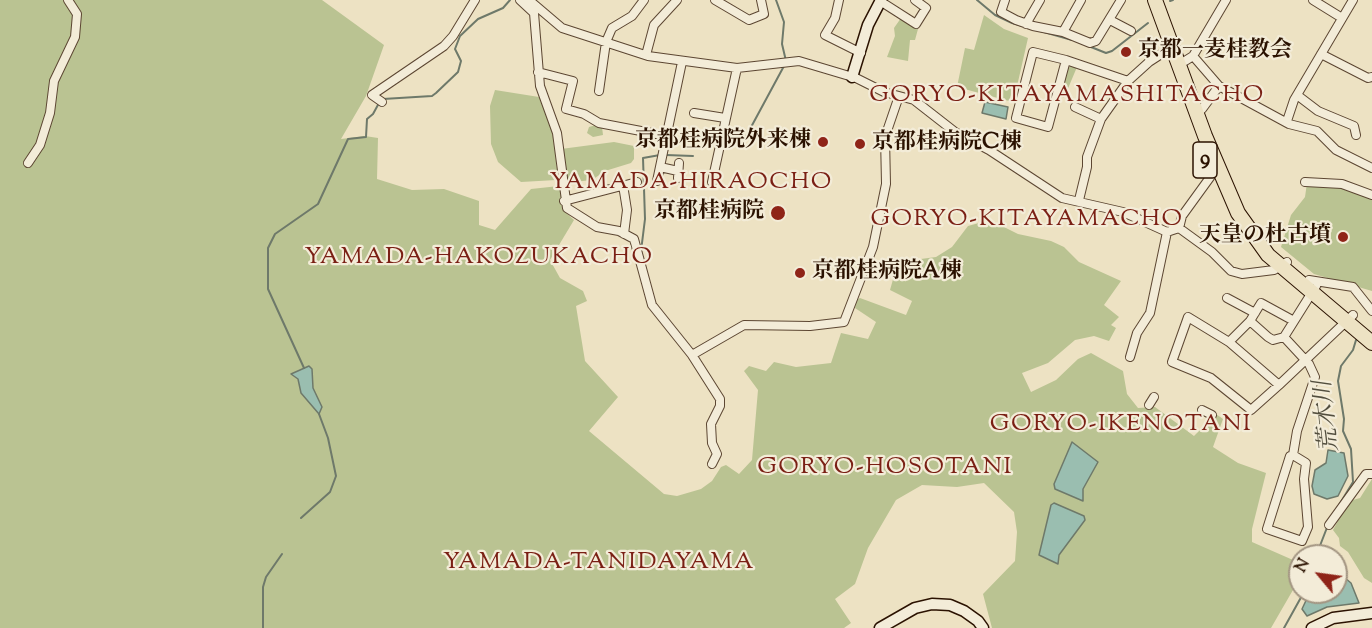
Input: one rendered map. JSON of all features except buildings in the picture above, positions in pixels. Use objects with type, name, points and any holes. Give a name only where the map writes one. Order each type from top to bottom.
[{"type":"highway","points":[[1146,0],[1166,51]]},
{"type":"highway","name":"9","points":[[1155,0],[1205,136],[1233,200],[1271,253]]},
{"type":"highway","points":[[1162,0],[1189,59],[1202,109],[1228,176],[1271,253]]},
{"type":"highway","name":"9","points":[[1166,51],[1211,176],[1239,225],[1283,264],[1372,333]]},
{"type":"highway","name":"9","points":[[1350,318],[1372,343]]},
{"type":"street","points":[[28,163],[40,145],[50,113],[54,81],[75,37],[77,14],[68,0]]},
{"type":"street","points":[[381,101],[372,95],[426,60],[453,36],[475,0]]},
{"type":"street","points":[[520,0],[534,13],[540,86],[557,133],[564,201],[567,208],[575,215],[597,227],[634,238],[652,304],[692,355],[720,399],[720,406],[711,424],[712,443],[717,454],[712,464]]},
{"type":"street","points":[[529,0],[562,28],[646,55],[737,69],[799,61],[852,77],[914,100],[955,132],[1004,159],[1062,198],[1079,200],[1123,212],[1167,232],[1179,228]]},
{"type":"street","points":[[599,91],[606,42],[612,28],[632,16],[644,0]]},
{"type":"street","points":[[646,55],[654,25],[677,0]]},
{"type":"street","points":[[715,0],[749,20],[764,14],[761,0]]},
{"type":"street","points":[[839,0],[835,18],[825,35],[861,53]]},
{"type":"street","points":[[852,77],[868,25],[880,0],[916,24],[926,8],[915,0]]},
{"type":"street","points":[[1005,0],[1001,12],[1026,24],[1063,32],[1090,43],[1096,41],[1121,0]]},
{"type":"street","points":[[1026,24],[1040,0]]},
{"type":"street","points":[[1063,32],[1081,0]]},
{"type":"street","points":[[1226,0],[1189,59],[1219,86],[1287,121],[1317,131],[1336,150],[1372,168]]},
{"type":"street","points":[[1313,0],[1342,18]]},
{"type":"street","points":[[1287,121],[1297,95],[1353,0]]},
{"type":"street","points":[[1110,20],[1131,31]]},
{"type":"street","points":[[1079,200],[1087,167],[1087,157],[1101,119],[1128,81],[1149,62],[1166,51]]},
{"type":"street","points":[[1066,60],[1048,127],[1016,118],[1033,52],[1066,60],[1128,81]]},
{"type":"street","points":[[1321,54],[1368,78],[1372,77]]},
{"type":"street","points":[[657,181],[682,62]]},
{"type":"street","points":[[712,182],[737,69]]},
{"type":"street","points":[[538,72],[573,81],[566,109],[584,114],[599,123],[667,136]]},
{"type":"street","points":[[1202,109],[1219,86]]},
{"type":"street","points":[[1297,95],[1318,111],[1354,126],[1356,135]]},
{"type":"street","points":[[692,355],[744,325],[810,326],[844,322],[873,247],[886,184],[885,137],[899,96]]},
{"type":"street","points":[[1075,106],[1101,119]]},
{"type":"street","points":[[694,113],[725,118]]},
{"type":"street","points":[[660,167],[679,171]]},
{"type":"street","points":[[1179,228],[1182,216],[1211,176]]},
{"type":"street","points":[[564,201],[637,182]]},
{"type":"street","points":[[1305,182],[1342,184],[1372,195]]},
{"type":"street","points":[[623,185],[627,210],[624,234]]},
{"type":"street","points":[[1179,228],[1212,252],[1232,271],[1242,274],[1283,264]]},
{"type":"street","points":[[1130,357],[1137,333],[1150,313],[1167,232]]},
{"type":"street","points":[[1227,298],[1252,317],[1273,340],[1284,337],[1312,286],[1353,287],[1372,310]]},
{"type":"street","points":[[1229,342],[1252,317],[1261,303],[1294,321]]},
{"type":"street","points":[[1279,385],[1229,342],[1188,317],[1172,362],[1211,378],[1251,410],[1279,385],[1350,318]]},
{"type":"street","points":[[1284,337],[1313,369],[1314,377],[1297,430],[1293,455],[1290,456],[1267,529],[1302,542],[1308,527],[1304,479],[1306,463],[1293,455]]},
{"type":"street","points":[[1149,405],[1154,397]]},
{"type":"street","points":[[1202,410],[1212,415]]},
{"type":"street","points":[[1329,525],[1366,474],[1372,474]]},
{"type":"street","points":[[880,628],[915,608],[932,604],[950,605],[964,611],[978,621],[983,628]]},
{"type":"street","points":[[1312,628],[1333,618],[1372,613]]},
{"type":"green space","points":[[0,0],[322,0],[384,45],[366,96],[341,139],[365,136],[378,138],[377,179],[412,190],[444,189],[479,201],[479,225],[495,230],[531,189],[559,186],[564,211],[574,220],[550,260],[560,278],[583,291],[587,301],[576,306],[585,361],[618,397],[589,431],[664,494],[677,496],[701,489],[712,481],[721,467],[726,465],[739,474],[752,460],[758,390],[744,371],[749,366],[766,371],[774,362],[796,367],[831,363],[841,333],[868,339],[876,322],[855,308],[856,300],[860,298],[906,315],[912,301],[890,290],[898,262],[936,257],[952,247],[968,226],[990,220],[1018,234],[1051,241],[1064,247],[1079,262],[1121,281],[1104,305],[1119,317],[1111,325],[1116,328],[1109,341],[1094,336],[1075,340],[1048,363],[1022,373],[1031,392],[1056,380],[1078,359],[1091,353],[1123,371],[1127,394],[1138,408],[1155,407],[1194,436],[1216,414],[1223,419],[1213,447],[1238,463],[1266,473],[1252,529],[1252,542],[1288,558],[1288,599],[1271,628],[992,628],[983,594],[1015,561],[1017,532],[1014,512],[984,483],[957,487],[922,485],[896,500],[868,548],[855,584],[835,599],[851,623],[844,628],[0,628]]},
{"type":"green space","points":[[984,15],[1004,29],[1028,38],[1015,95],[1011,95],[1009,101],[957,87],[965,48],[974,50]]},
{"type":"green space","points":[[901,18],[918,29],[915,40],[910,40],[908,61],[887,57],[895,36],[894,28]]},
{"type":"green space","points":[[1071,66],[1077,67],[1064,98],[1059,96],[1067,69]]},
{"type":"green space","points":[[495,90],[539,97],[547,110],[552,128],[558,177],[556,180],[521,182],[498,162],[491,144],[490,106]]},
{"type":"green space","points":[[596,125],[602,127],[603,135],[593,137],[587,133],[589,127]]},
{"type":"green space","points":[[614,142],[634,146],[634,159],[631,163],[605,171],[592,180],[564,183],[561,149]]},
{"type":"green space","points":[[1307,183],[1330,184],[1372,197],[1372,291],[1314,274],[1281,247],[1291,215],[1305,197]]},
{"type":"green space","points":[[1372,479],[1372,583],[1364,578],[1348,552],[1348,544],[1340,544],[1339,538],[1333,530],[1349,501],[1360,498]]},
{"type":"shaded area","points":[[985,102],[1008,107],[1006,119],[982,113]]},
{"type":"shaded area","points":[[309,366],[312,369],[313,388],[322,407],[319,414],[301,393],[298,379],[291,374]]},
{"type":"shaded area","points":[[1072,442],[1098,462],[1083,489],[1083,501],[1055,489],[1054,484]]},
{"type":"shaded area","points":[[1328,450],[1344,453],[1348,476],[1338,496],[1327,499],[1314,494],[1312,486],[1315,470],[1326,463]]},
{"type":"shaded area","points":[[1054,503],[1084,516],[1085,520],[1059,555],[1058,564],[1039,555],[1051,505]]},
{"type":"shaded area","points":[[1348,580],[1359,603],[1327,607],[1307,616],[1302,609],[1304,604],[1348,604]]},
{"type":"waterway","points":[[383,99],[432,96],[436,93],[458,72],[461,61],[455,49],[460,36],[478,19],[503,8],[510,0]]},
{"type":"waterway","points":[[776,0],[784,22],[782,44],[786,61]]},
{"type":"waterway","points":[[977,0],[995,15],[1012,23],[1072,40]]},
{"type":"waterway","points":[[1086,45],[1106,53],[1112,51],[1148,23]]},
{"type":"waterway","points":[[725,138],[743,142],[784,66]]},
{"type":"waterway","points":[[304,368],[268,289],[268,248],[275,234],[318,204],[348,139],[366,137],[367,119],[379,103]]},
{"type":"waterway","points":[[641,251],[645,219],[643,158],[660,155]]},
{"type":"waterway","points":[[666,155],[693,156]]},
{"type":"waterway","name":"荒木川","points":[[1336,510],[1353,482],[1351,449],[1343,431],[1344,419],[1338,381],[1341,366],[1353,350],[1356,340]]},
{"type":"waterway","points":[[301,518],[330,492],[336,476],[328,438],[319,414]]},
{"type":"waterway","name":"荒木川","points":[[1321,544],[1328,525]]},
{"type":"waterway","points":[[263,628],[263,587],[266,577],[282,554]]},
{"type":"waterway","name":"荒木川","points":[[1284,628],[1297,604]]},
{"type":"place","name":"京都一麦桂教会","points":[[1126,52]]},
{"type":"place","name":"京都桂病院外来棟","points":[[823,142]]},
{"type":"place","name":"京都桂病院C棟","points":[[860,144]]},
{"type":"place","name":"京都桂病院","points":[[778,213]]},
{"type":"place","name":"天皇の杜古墳","points":[[1343,237]]},
{"type":"place","name":"京都桂病院A棟","points":[[800,273]]},
{"type":"district","name":"GORYO-KITAYAMASHITACHO","points":[[1067,97]]},
{"type":"district","name":"YAMADA-HIRAOCHO","points":[[691,184]]},
{"type":"district","name":"GORYO-KITAYAMACHO","points":[[1027,221]]},
{"type":"district","name":"YAMADA-HAKOZUKACHO","points":[[479,259]]},
{"type":"district","name":"GORYO-IKENOTANI","points":[[1121,426]]},
{"type":"district","name":"GORYO-HOSOTANI","points":[[885,469]]},
{"type":"district","name":"YAMADA-TANIDAYAMA","points":[[599,564]]}]
